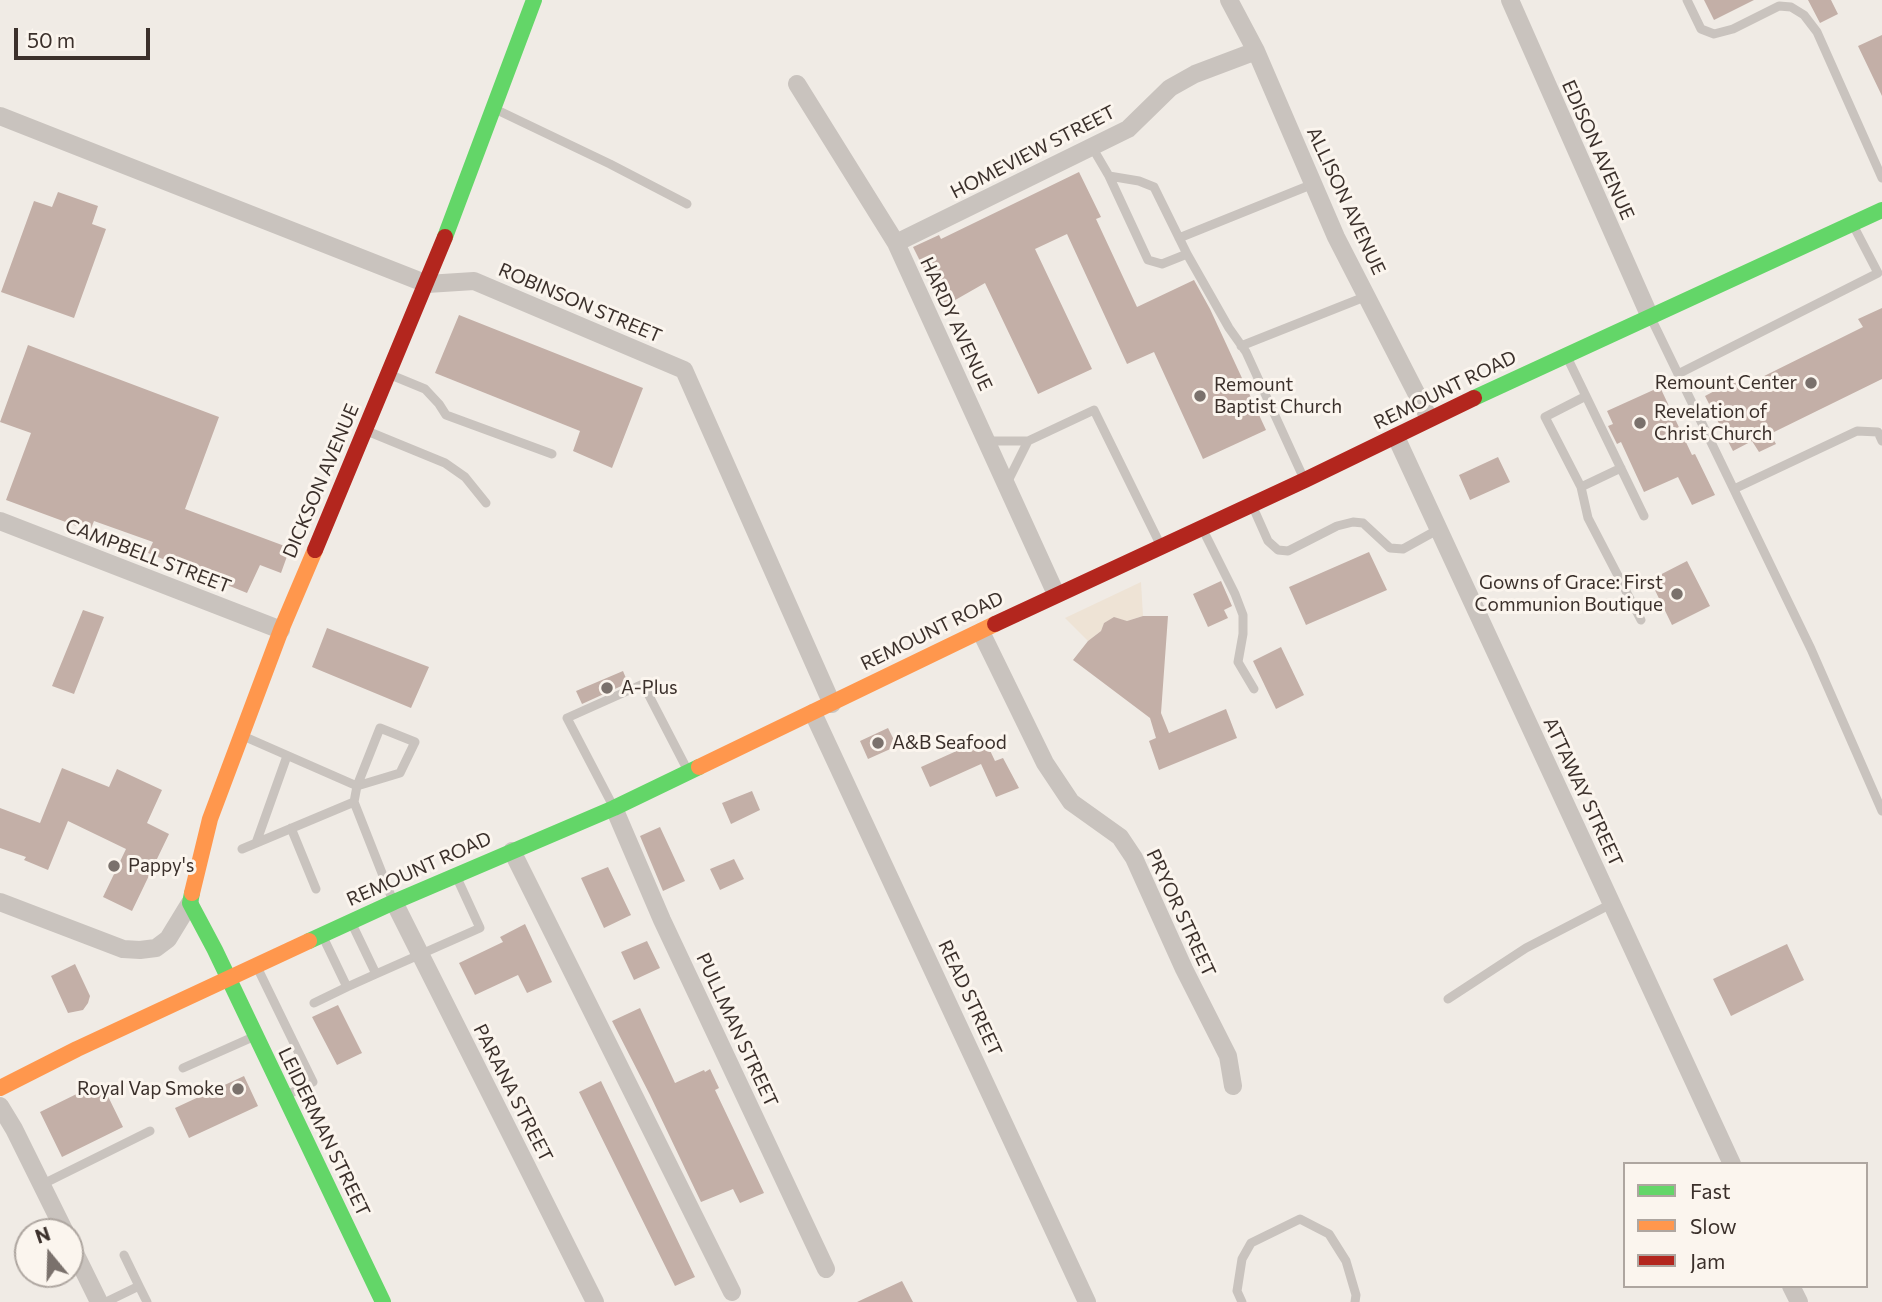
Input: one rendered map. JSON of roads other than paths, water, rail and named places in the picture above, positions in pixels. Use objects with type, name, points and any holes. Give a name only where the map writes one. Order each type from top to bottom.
[{"type":"main road","name":"DICKSON AVENUE","points":[[190,903],[210,819],[281,630],[427,284],[534,0]]},
{"type":"main road","name":"REMOUNT ROAD","points":[[0,1088],[394,902],[614,808],[1056,594],[1305,480],[1429,418],[1882,210]]},
{"type":"main road","points":[[190,903],[228,979]]},
{"type":"main road","name":"LEIDERMAN STREET","points":[[228,979],[383,1302]]},
{"type":"street","name":"ALLISON AVENUE","points":[[1229,0],[1256,51],[1336,237],[1429,418]]},
{"type":"street","name":"EDISON AVENUE","points":[[1510,0],[1650,317]]},
{"type":"street","name":"HOMEVIEW STREET","points":[[896,243],[1128,129],[1170,88],[1195,74],[1256,51]]},
{"type":"street","name":"HARDY AVENUE","points":[[797,84],[896,243],[1056,594]]},
{"type":"street","name":"ROBINSON STREET","points":[[0,116],[427,284],[474,281],[684,370],[832,704]]},
{"type":"street","name":"ATTAWAY STREET","points":[[1396,436],[1731,1162]]},
{"type":"street","name":"CAMPBELL STREET","points":[[0,521],[281,630]]},
{"type":"street","name":"PRYOR STREET","points":[[981,632],[1045,763],[1071,802],[1120,836],[1134,858],[1184,969],[1228,1056],[1233,1086]]},
{"type":"street","name":"READ STREET","points":[[813,713],[1087,1302]]},
{"type":"street","name":"PULLMAN STREET","points":[[614,808],[662,920],[826,1269]]},
{"type":"street","points":[[512,851],[732,1292]]},
{"type":"street","points":[[0,902],[123,949],[140,950],[156,948],[168,939],[190,903]]},
{"type":"street","name":"PARANA STREET","points":[[394,902],[595,1302]]},
{"type":"street","points":[[0,1106],[15,1129],[58,1218]]},
{"type":"street","points":[[84,1271],[99,1302]]},
{"type":"lane","points":[[1686,0],[1701,29],[1714,34],[1733,29],[1779,6],[1791,7],[1804,15],[1817,32],[1882,178]]},
{"type":"lane","points":[[493,108],[687,204]]},
{"type":"lane","points":[[1092,147],[1109,176],[1148,260],[1162,264],[1187,254]]},
{"type":"lane","points":[[1109,176],[1139,181],[1154,187],[1187,254],[1241,345],[1305,480]]},
{"type":"lane","points":[[1179,237],[1314,184]]},
{"type":"lane","points":[[1678,374],[1878,273],[1852,224]]},
{"type":"lane","points":[[1241,345],[1367,296]]},
{"type":"lane","points":[[1650,317],[1811,649],[1882,811]]},
{"type":"lane","points":[[1567,355],[1643,516]]},
{"type":"lane","points":[[389,374],[425,389],[446,415],[552,454]]},
{"type":"lane","points":[[1586,396],[1545,416],[1581,487],[1588,518],[1641,620]]},
{"type":"lane","points":[[986,441],[1028,441],[1094,410],[1161,545]]},
{"type":"lane","points":[[366,430],[445,463],[465,477],[486,503]]},
{"type":"lane","points":[[1734,489],[1857,431],[1878,432],[1882,441]]},
{"type":"lane","points":[[1006,484],[1028,441]]},
{"type":"lane","points":[[1581,487],[1621,468]]},
{"type":"lane","points":[[1252,503],[1268,541],[1278,550],[1288,551],[1338,526],[1353,522],[1363,523],[1390,548],[1403,549],[1439,529]]},
{"type":"lane","points":[[1201,526],[1243,615],[1238,662],[1254,689]]},
{"type":"lane","points":[[614,808],[567,718],[643,684],[689,772]]},
{"type":"lane","points":[[243,736],[356,786],[400,774],[415,742],[380,728],[356,786],[354,802],[394,902]]},
{"type":"lane","points":[[256,843],[287,756]]},
{"type":"lane","points":[[242,849],[354,802]]},
{"type":"lane","points":[[291,828],[316,889]]},
{"type":"lane","points":[[314,1003],[480,928],[455,876]]},
{"type":"lane","points":[[1448,999],[1526,948],[1611,904]]},
{"type":"lane","points":[[352,922],[376,974]]},
{"type":"lane","points":[[322,936],[347,987]]},
{"type":"lane","points":[[257,966],[313,1082],[284,1096]]},
{"type":"lane","points":[[183,1068],[255,1036]]},
{"type":"lane","points":[[41,1185],[150,1131]]},
{"type":"lane","points":[[1242,1302],[1237,1291],[1242,1259],[1251,1243],[1300,1219],[1329,1234],[1346,1261],[1356,1295],[1354,1302]]},
{"type":"lane","points":[[124,1255],[147,1302]]},
{"type":"lane","points":[[106,1302],[139,1286]]},
{"type":"place","name":"Remount Center","points":[[1811,383]]},
{"type":"place","name":"Remount Baptist Church","points":[[1200,396]]},
{"type":"place","name":"Revelation of Christ Church","points":[[1640,423]]},
{"type":"place","name":"Gowns of Grace: First Communion Boutique","points":[[1677,594]]},
{"type":"place","name":"A-Plus","points":[[607,688]]},
{"type":"place","name":"A&B Seafood","points":[[878,743]]},
{"type":"place","name":"Pappy's","points":[[114,866]]},
{"type":"place","name":"Royal Vap Smoke","points":[[238,1089]]}]
